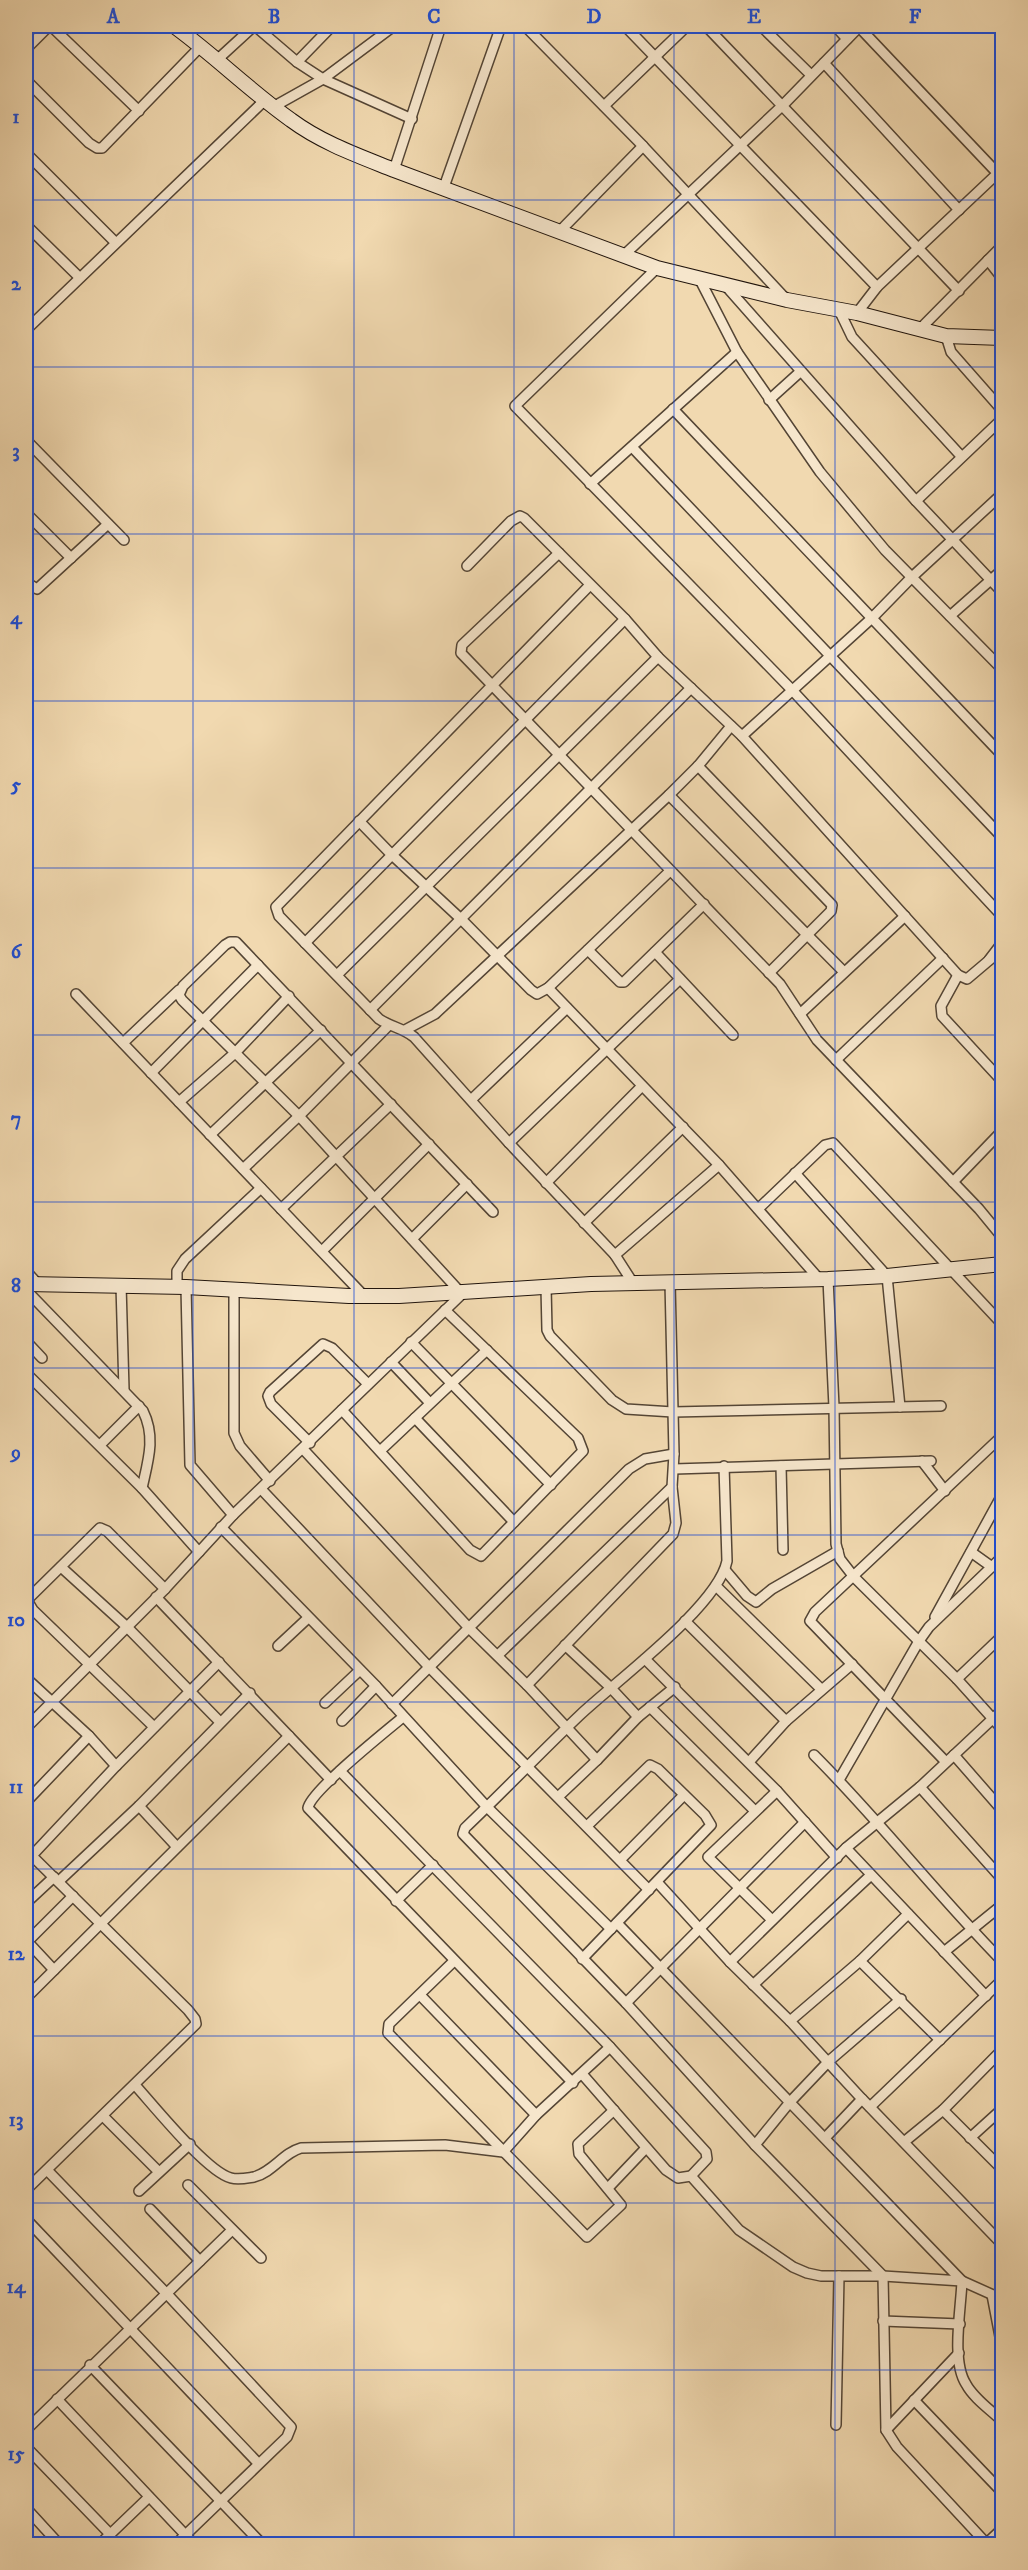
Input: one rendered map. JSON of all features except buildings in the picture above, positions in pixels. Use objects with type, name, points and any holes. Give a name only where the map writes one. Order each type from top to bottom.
[{"type":"street","points":[[26,49],[50,26],[139,111]]},
{"type":"street","points":[[174,26],[218,59],[269,103],[311,133],[353,154],[394,170],[657,268],[787,300],[857,313],[946,336],[1002,338]]},
{"type":"street","points":[[218,59],[255,26],[297,62],[323,79],[412,119]]},
{"type":"street","points":[[297,62],[332,26]]},
{"type":"street","points":[[26,330],[115,242],[269,103],[323,79],[394,26]]},
{"type":"street","points":[[394,170],[441,26]]},
{"type":"street","points":[[444,187],[501,26]]},
{"type":"street","points":[[525,26],[643,146],[787,300]]},
{"type":"street","points":[[625,26],[877,287]]},
{"type":"street","points":[[604,106],[687,26]]},
{"type":"street","points":[[706,26],[784,104],[959,291]]},
{"type":"street","points":[[762,26],[811,75]]},
{"type":"street","points":[[835,26],[847,39]]},
{"type":"street","points":[[624,256],[690,196],[859,27],[1000,175],[877,287],[857,313]]},
{"type":"street","points":[[26,80],[97,148],[107,144],[201,46]]},
{"type":"street","points":[[825,63],[959,210]]},
{"type":"street","points":[[561,231],[643,146]]},
{"type":"street","points":[[26,153],[115,242]]},
{"type":"street","points":[[26,225],[79,277]]},
{"type":"street","points":[[920,329],[1002,246]]},
{"type":"street","points":[[988,260],[1002,278]]},
{"type":"street","points":[[657,268],[515,406],[792,690],[1002,916]]},
{"type":"street","points":[[699,278],[737,352],[769,400],[852,512],[1002,669]]},
{"type":"street","points":[[725,285],[916,501],[1002,592]]},
{"type":"street","points":[[839,310],[852,337],[961,456]]},
{"type":"street","points":[[946,336],[951,352],[1002,410]]},
{"type":"street","points":[[590,484],[737,352]]},
{"type":"street","points":[[769,400],[800,372]]},
{"type":"street","points":[[673,409],[1002,755]]},
{"type":"street","points":[[916,501],[1002,419]]},
{"type":"street","points":[[26,440],[124,540]]},
{"type":"street","points":[[632,447],[831,654],[1002,837]]},
{"type":"street","points":[[742,736],[872,618],[912,577],[1002,494]]},
{"type":"street","points":[[26,513],[71,558]]},
{"type":"street","points":[[467,566],[511,521],[520,516],[625,619],[658,657],[742,736],[958,975],[962,978],[970,978],[1002,943]]},
{"type":"street","points":[[26,582],[37,589],[108,524]]},
{"type":"street","points":[[559,553],[459,649],[524,719],[561,754],[631,832],[704,904],[769,973],[786,992],[817,1040],[953,1182],[1002,1237]]},
{"type":"street","points":[[950,616],[1002,570]]},
{"type":"street","points":[[590,585],[276,907],[279,916],[370,1010],[388,1026],[405,1030],[472,1099],[509,1143],[615,1255],[633,1283]]},
{"type":"street","points":[[305,942],[625,619]]},
{"type":"street","points":[[337,975],[658,657]]},
{"type":"street","points":[[370,1010],[692,688]]},
{"type":"street","points":[[405,1030],[435,1014],[631,832],[698,766],[731,726]]},
{"type":"street","points":[[698,766],[832,905],[831,911],[769,973]]},
{"type":"street","points":[[669,795],[844,972]]},
{"type":"street","points":[[359,821],[537,994],[543,993],[670,871]]},
{"type":"street","points":[[588,950],[620,982],[655,952],[704,904]]},
{"type":"street","points":[[800,1014],[905,916]]},
{"type":"street","points":[[123,1043],[230,942],[240,946],[493,1212]]},
{"type":"street","points":[[655,952],[733,1035]]},
{"type":"street","points":[[988,960],[993,957],[1002,961]]},
{"type":"street","points":[[836,1060],[943,958]]},
{"type":"street","points":[[151,1073],[258,965]]},
{"type":"street","points":[[958,975],[941,1006],[942,1016],[1002,1081]]},
{"type":"street","points":[[509,1143],[680,979]]},
{"type":"street","points":[[548,988],[719,1165],[824,1280],[834,1407],[838,1551],[844,1567],[957,1679],[1002,1729]]},
{"type":"street","points":[[179,990],[182,1000],[299,1116],[462,1294]]},
{"type":"street","points":[[75,994],[365,1297]]},
{"type":"street","points":[[179,1102],[235,1053],[289,996]]},
{"type":"street","points":[[472,1099],[567,1008]]},
{"type":"street","points":[[243,1169],[388,1026]]},
{"type":"street","points":[[210,1135],[321,1030]]},
{"type":"street","points":[[546,1183],[642,1086]]},
{"type":"street","points":[[281,1209],[392,1104]]},
{"type":"street","points":[[584,1223],[683,1127]]},
{"type":"street","points":[[953,1182],[1002,1131]]},
{"type":"street","points":[[758,1209],[825,1145],[833,1143],[1002,1324]]},
{"type":"street","points":[[322,1251],[429,1144]]},
{"type":"street","points":[[615,1255],[719,1165]]},
{"type":"street","points":[[795,1173],[887,1276],[900,1407]]},
{"type":"street","points":[[412,1239],[467,1184]]},
{"type":"street","points":[[233,1515],[190,1465],[181,1287],[177,1271],[185,1259],[261,1188]]},
{"type":"street","points":[[30,1286],[121,1285],[365,1297],[462,1294],[633,1283],[824,1280],[1002,1264]]},
{"type":"street","points":[[26,1271],[30,1286],[139,1406],[149,1423],[151,1453],[142,1488]]},
{"type":"street","points":[[527,1684],[673,1534],[676,1522],[672,1487],[674,1454],[670,1282]]},
{"type":"street","points":[[121,1285],[124,1390]]},
{"type":"street","points":[[546,1287],[547,1324],[550,1336],[612,1400],[626,1409],[673,1412],[941,1406]]},
{"type":"street","points":[[234,1289],[234,1433],[240,1446],[270,1481]]},
{"type":"street","points":[[26,1728],[165,1589],[233,1515],[262,1490],[462,1294]]},
{"type":"street","points":[[342,1410],[475,1555],[481,1556],[584,1451],[578,1438],[445,1310]]},
{"type":"street","points":[[26,1341],[42,1358]]},
{"type":"street","points":[[411,1342],[551,1485]]},
{"type":"street","points":[[368,1384],[332,1348],[323,1344],[268,1396],[306,1446],[470,1629],[527,1684],[597,1760]]},
{"type":"street","points":[[380,1451],[487,1350]]},
{"type":"street","points":[[391,1362],[430,1403]]},
{"type":"street","points":[[30,1377],[142,1488],[199,1552]]},
{"type":"street","points":[[100,1445],[139,1406]]},
{"type":"street","points":[[415,1418],[514,1522]]},
{"type":"street","points":[[946,1762],[810,1621],[815,1612],[1002,1436]]},
{"type":"street","points":[[392,1704],[634,1465],[645,1459],[674,1454]]},
{"type":"street","points":[[674,1469],[927,1461],[945,1491]]},
{"type":"street","points":[[724,1466],[727,1561],[716,1586],[685,1621],[567,1727],[462,1831],[465,1838],[626,2003],[755,2145],[883,2276],[886,2430],[897,2447],[992,2543],[1002,2529]]},
{"type":"street","points":[[781,1466],[783,1550]]},
{"type":"street","points":[[498,1655],[672,1487]]},
{"type":"street","points":[[262,1490],[430,1668],[649,1890]]},
{"type":"street","points":[[929,1628],[1002,1495]]},
{"type":"street","points":[[221,1527],[376,1686],[487,1807],[659,1968],[962,2281],[1002,2299]]},
{"type":"street","points":[[154,1727],[29,1605],[27,1600],[97,1531],[103,1528],[165,1589]]},
{"type":"street","points":[[725,1570],[747,1596],[756,1602],[772,1589],[838,1551]]},
{"type":"street","points":[[971,1552],[992,1567]]},
{"type":"street","points":[[839,1780],[919,1641],[929,1628],[1002,1557]]},
{"type":"street","points":[[62,1567],[126,1626],[220,1722]]},
{"type":"street","points":[[716,1586],[821,1689]]},
{"type":"street","points":[[156,1597],[331,1780]]},
{"type":"street","points":[[278,1646],[308,1618]]},
{"type":"street","points":[[685,1621],[786,1721]]},
{"type":"street","points":[[957,1679],[1002,1636]]},
{"type":"street","points":[[565,1645],[638,1717]]},
{"type":"street","points":[[645,1659],[777,1791],[837,1858]]},
{"type":"street","points":[[26,2190],[196,2024],[195,2019],[56,1879],[28,1856],[219,1662]]},
{"type":"street","points":[[749,1762],[786,1721],[852,1664]]},
{"type":"street","points":[[325,1703],[360,1670]]},
{"type":"street","points":[[26,1678],[116,1766]]},
{"type":"street","points":[[342,1721],[376,1686]]},
{"type":"street","points":[[558,1797],[638,1717],[675,1687]]},
{"type":"street","points":[[26,1903],[139,1806],[250,1693]]},
{"type":"street","points":[[650,1707],[754,1811]]},
{"type":"street","points":[[730,1962],[846,1848],[920,1787],[1002,1710]]},
{"type":"street","points":[[403,1717],[331,1780],[310,1801],[308,1808],[573,2083]]},
{"type":"street","points":[[26,1998],[288,1736]]},
{"type":"street","points":[[26,1802],[88,1737]]},
{"type":"street","points":[[814,1755],[879,1821],[972,1930],[1002,1961]]},
{"type":"street","points":[[954,1755],[1002,1810]]},
{"type":"street","points":[[582,1959],[711,1825],[705,1815],[658,1769],[650,1765],[586,1826]]},
{"type":"street","points":[[340,1772],[610,2047],[708,2155],[691,2176],[678,2178],[672,2175],[582,2074]]},
{"type":"street","points":[[920,1787],[1002,1879]]},
{"type":"street","points":[[708,1857],[777,1791]]},
{"type":"street","points":[[620,1860],[684,1795]]},
{"type":"street","points":[[139,1806],[177,1847]]},
{"type":"street","points":[[626,2003],[805,1822]]},
{"type":"street","points":[[695,1844],[772,1920]]},
{"type":"street","points":[[846,1848],[986,1996]]},
{"type":"street","points":[[396,1901],[433,1865]]},
{"type":"street","points":[[753,1985],[871,1875]]},
{"type":"street","points":[[657,1882],[730,1962],[829,2061],[862,2099],[1002,2244]]},
{"type":"street","points":[[54,1970],[26,1941],[73,1896]]},
{"type":"street","points":[[944,1952],[1002,1905]]},
{"type":"street","points":[[790,2021],[860,1960],[908,1914]]},
{"type":"street","points":[[860,1960],[940,2040]]},
{"type":"street","points":[[454,1961],[389,2024],[388,2033],[586,2237],[620,2208],[618,2200],[579,2154],[577,2148],[578,2144],[614,2110]]},
{"type":"street","points":[[870,2107],[1002,1980]]},
{"type":"street","points":[[420,1995],[536,2115]]},
{"type":"street","points":[[755,2145],[790,2102],[829,2061],[901,1999]]},
{"type":"street","points":[[503,2152],[536,2115],[610,2047]]},
{"type":"street","points":[[904,2142],[943,2110],[1002,2050]]},
{"type":"street","points":[[135,2085],[220,2174],[242,2179],[262,2174],[288,2154],[302,2148],[445,2145],[503,2152]]},
{"type":"street","points":[[825,2138],[862,2099]]},
{"type":"street","points":[[970,2138],[1002,2109]]},
{"type":"street","points":[[943,2110],[1001,2166]]},
{"type":"street","points":[[103,2116],[159,2172]]},
{"type":"street","points":[[138,2191],[189,2144]]},
{"type":"street","points":[[608,2188],[646,2148]]},
{"type":"street","points":[[47,2170],[288,2422],[291,2432],[176,2544]]},
{"type":"street","points":[[691,2176],[740,2230],[793,2267],[821,2276],[883,2276],[962,2281]]},
{"type":"street","points":[[188,2185],[261,2258]]},
{"type":"street","points":[[150,2209],[200,2261]]},
{"type":"street","points":[[26,2219],[258,2463]]},
{"type":"street","points":[[26,2430],[90,2365],[232,2230]]},
{"type":"street","points":[[836,2425],[839,2276]]},
{"type":"street","points":[[962,2281],[959,2353],[961,2374],[966,2385],[1002,2421]]},
{"type":"street","points":[[992,2295],[1002,2347]]},
{"type":"street","points":[[883,2321],[960,2324]]},
{"type":"street","points":[[886,2430],[959,2353]]},
{"type":"street","points":[[90,2365],[219,2502],[262,2544]]},
{"type":"street","points":[[57,2399],[194,2544]]},
{"type":"street","points":[[914,2400],[1002,2492]]},
{"type":"street","points":[[26,2447],[110,2534]]},
{"type":"street","points":[[100,2544],[149,2497]]},
{"type":"street","points":[[26,2508],[59,2544]]}]
